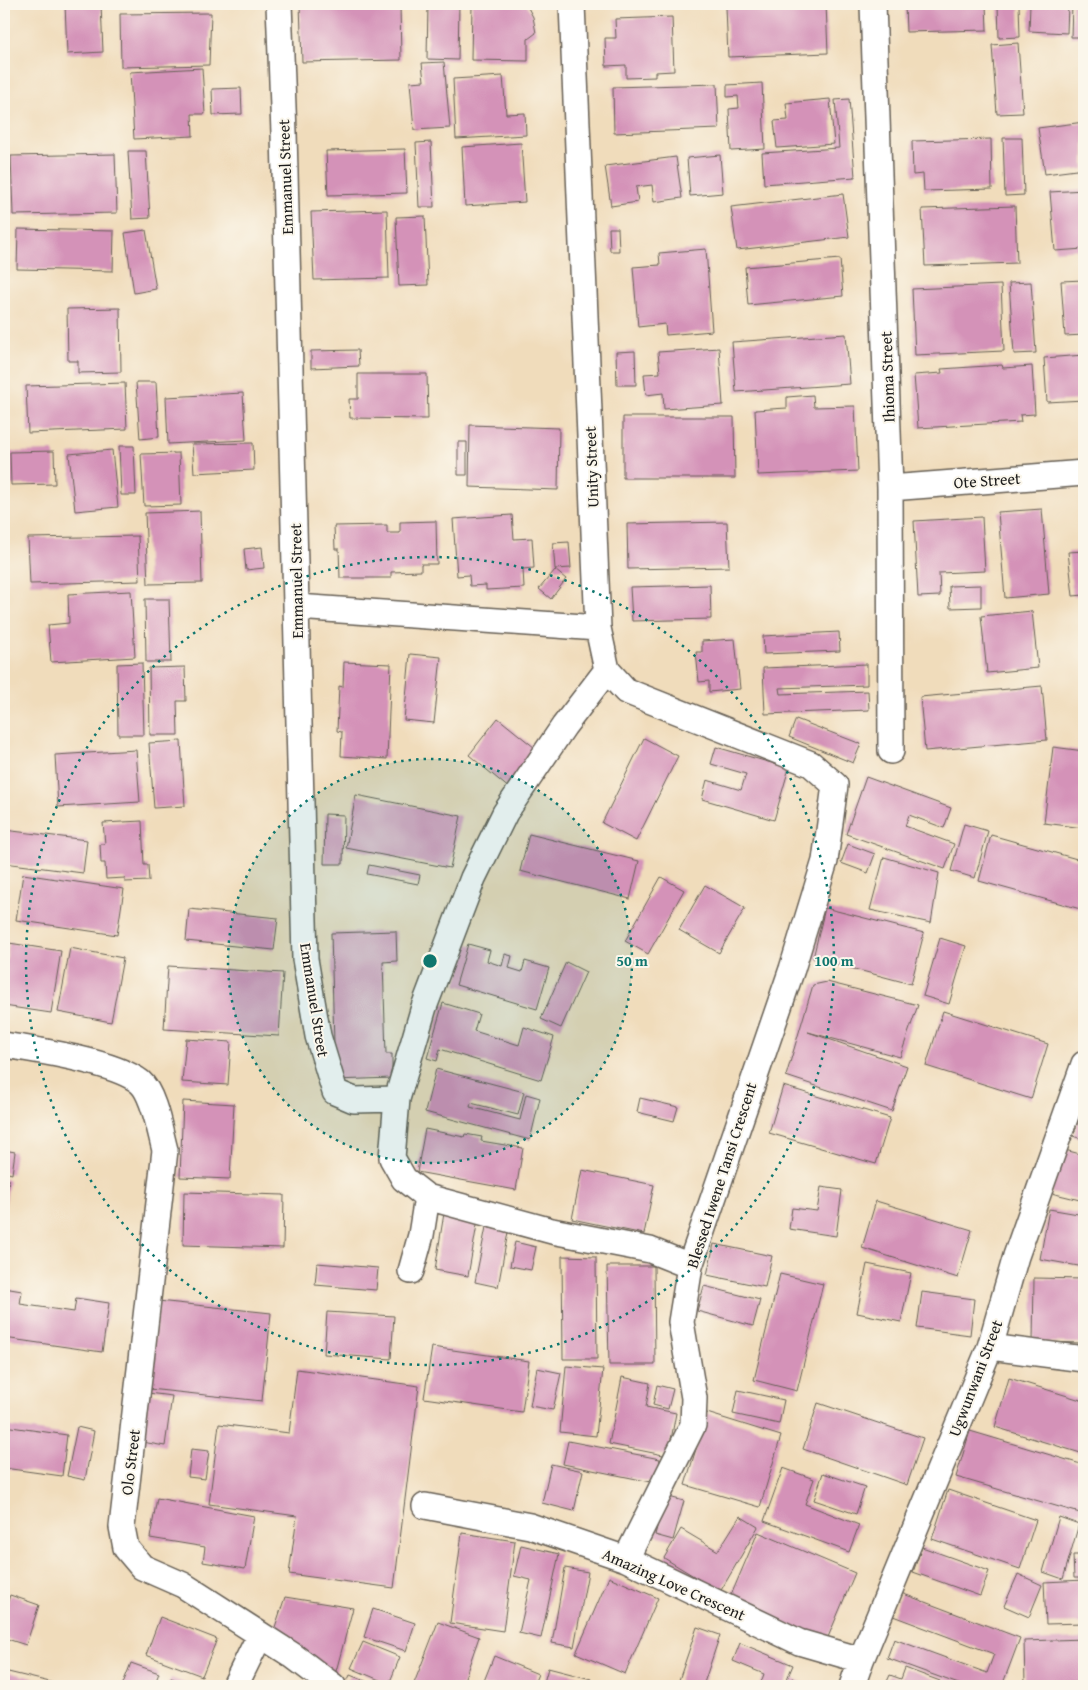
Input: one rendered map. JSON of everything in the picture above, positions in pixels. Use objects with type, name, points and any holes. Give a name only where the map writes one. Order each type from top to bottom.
[{"type":"street","name":"Emmanuel Street","points":[[278,4],[284,133],[305,958],[318,1036],[335,1092],[354,1100],[397,1099]]},
{"type":"street","name":"Unity Street","points":[[572,4],[598,628],[607,670]]},
{"type":"street","name":"Ihioma Street","points":[[873,4],[890,488],[891,751]]},
{"type":"street","name":"Ote Street","points":[[890,488],[1084,473]]},
{"type":"street","points":[[296,607],[598,628]]},
{"type":"street","points":[[607,670],[564,726],[505,813],[473,878],[424,1007],[397,1099],[392,1158],[404,1180],[426,1197],[552,1232],[650,1250],[690,1266]]},
{"type":"street","name":"Blessed Iwene Tansi Crescent","points":[[607,670],[626,691],[811,764],[835,785],[825,861],[792,969],[690,1266],[681,1322],[694,1398],[693,1426],[626,1559]]},
{"type":"street","name":"Olo Street","points":[[4,1045],[78,1059],[140,1083],[149,1096],[165,1150],[122,1527],[126,1548],[142,1567],[183,1585],[260,1635],[333,1686]]},
{"type":"street","name":"Ugwunwani Street","points":[[852,1686],[990,1347],[1016,1256],[1084,1064]]},
{"type":"street","points":[[411,1271],[421,1235],[426,1197]]},
{"type":"street","points":[[990,1347],[1084,1359]]},
{"type":"street","name":"Amazing Love Crescent","points":[[425,1506],[530,1526],[626,1559],[799,1642],[861,1660]]},
{"type":"street","points":[[235,1686],[260,1635]]},
{"type":"building","points":[[65,4],[101,4],[103,52],[67,54]]},
{"type":"building","points":[[300,4],[400,4],[401,60],[302,62]]},
{"type":"building","points":[[428,4],[459,4],[458,60],[427,59]]},
{"type":"building","points":[[472,4],[526,4],[533,17],[536,33],[528,39],[528,61],[471,60]]},
{"type":"building","points":[[826,4],[828,53],[728,57],[726,7]]},
{"type":"building","points":[[905,4],[986,4],[987,30],[906,32]]},
{"type":"building","points":[[998,4],[1019,4],[1020,37],[999,38]]},
{"type":"building","points":[[1030,4],[1068,4],[1067,33],[1029,31]]},
{"type":"building","points":[[1072,4],[1084,4],[1084,37],[1071,37]]},
{"type":"building","points":[[211,13],[209,65],[121,67],[120,14]]},
{"type":"building","points":[[672,17],[674,71],[655,72],[655,77],[626,78],[626,65],[606,66],[605,38],[616,38],[615,19]]},
{"type":"building","points":[[1018,43],[1023,113],[997,114],[992,45]]},
{"type":"building","points":[[444,62],[450,128],[414,130],[410,82],[424,81],[422,63]]},
{"type":"building","points":[[202,68],[205,114],[192,114],[193,136],[134,139],[130,72]]},
{"type":"building","points":[[503,76],[506,114],[525,113],[526,135],[456,139],[453,79]]},
{"type":"building","points":[[762,83],[765,149],[731,151],[729,109],[739,108],[738,96],[727,97],[727,85]]},
{"type":"building","points":[[717,84],[719,129],[614,133],[613,87]]},
{"type":"building","points":[[241,88],[242,114],[213,115],[212,89]]},
{"type":"building","points":[[830,99],[834,144],[777,148],[774,121],[788,120],[786,103]]},
{"type":"building","points":[[849,99],[855,177],[764,184],[762,153],[839,148],[835,100]]},
{"type":"building","points":[[1084,122],[1084,169],[1045,174],[1038,128]]},
{"type":"building","points":[[1003,138],[1022,138],[1024,195],[1005,196]]},
{"type":"building","points":[[991,139],[992,189],[924,191],[923,174],[913,175],[912,141]]},
{"type":"building","points":[[431,142],[434,207],[419,207],[416,143]]},
{"type":"building","points":[[521,143],[525,202],[465,206],[462,147]]},
{"type":"building","points":[[405,149],[407,193],[328,195],[326,151]]},
{"type":"building","points":[[128,151],[146,151],[150,218],[132,219]]},
{"type":"building","points":[[115,154],[117,213],[13,215],[11,156]]},
{"type":"building","points":[[720,155],[723,193],[690,196],[687,158]]},
{"type":"building","points":[[676,157],[682,198],[654,202],[652,185],[636,187],[638,202],[611,206],[605,166]]},
{"type":"building","points":[[1084,190],[1084,249],[1055,251],[1050,192]]},
{"type":"building","points":[[843,194],[849,237],[737,250],[731,207]]},
{"type":"building","points":[[1015,206],[1017,263],[925,266],[922,209]]},
{"type":"building","points":[[387,210],[389,278],[314,280],[311,212]]},
{"type":"building","points":[[425,216],[428,285],[399,286],[396,217]]},
{"type":"building","points":[[609,228],[618,228],[619,251],[610,251]]},
{"type":"building","points":[[18,229],[114,231],[113,271],[17,269]]},
{"type":"building","points":[[146,230],[156,289],[134,293],[125,233]]},
{"type":"building","points":[[706,249],[712,331],[666,335],[665,324],[638,327],[633,267],[660,265],[659,253]]},
{"type":"building","points":[[840,259],[843,296],[748,305],[745,267]]},
{"type":"building","points":[[1084,280],[1084,335],[1065,336],[1061,281]]},
{"type":"building","points":[[1031,282],[1036,353],[1014,354],[1009,283]]},
{"type":"building","points":[[1001,285],[1004,351],[915,355],[912,289]]},
{"type":"building","points":[[120,308],[121,372],[78,373],[78,361],[68,361],[67,309]]},
{"type":"building","points":[[846,334],[850,384],[736,392],[732,342]]},
{"type":"building","points":[[719,348],[723,405],[664,409],[663,393],[646,395],[644,374],[660,373],[658,352]]},
{"type":"building","points":[[358,350],[359,366],[311,368],[311,351]]},
{"type":"building","points":[[635,351],[636,385],[617,385],[616,352]]},
{"type":"building","points":[[1084,355],[1084,400],[1047,402],[1044,358]]},
{"type":"building","points":[[1002,365],[1003,368],[1032,366],[1035,414],[1020,415],[1021,422],[918,428],[914,375],[942,373],[941,369]]},
{"type":"building","points":[[358,374],[427,374],[428,419],[350,418],[349,399],[358,399]]},
{"type":"building","points":[[136,382],[156,382],[159,437],[140,439]]},
{"type":"building","points":[[125,383],[127,429],[28,433],[26,386]]},
{"type":"building","points":[[243,393],[246,440],[168,444],[166,397]]},
{"type":"building","points":[[813,395],[814,407],[855,406],[858,471],[758,475],[755,410],[787,408],[787,397]]},
{"type":"building","points":[[623,417],[734,417],[735,478],[623,478]]},
{"type":"building","points":[[470,425],[559,428],[558,490],[469,487]]},
{"type":"building","points":[[458,442],[467,442],[467,475],[458,475]]},
{"type":"building","points":[[253,443],[254,470],[194,473],[192,444]]},
{"type":"building","points":[[119,446],[134,446],[136,495],[121,495]]},
{"type":"building","points":[[112,450],[118,507],[75,511],[69,454]]},
{"type":"building","points":[[54,451],[55,484],[11,485],[10,452]]},
{"type":"building","points":[[179,453],[181,505],[144,506],[141,454]]},
{"type":"building","points":[[1042,509],[1049,594],[1005,598],[998,512]]},
{"type":"building","points":[[200,511],[202,583],[148,584],[145,513]]},
{"type":"building","points":[[512,515],[514,539],[532,538],[534,568],[523,569],[524,588],[486,590],[486,585],[470,586],[469,575],[457,576],[453,519]]},
{"type":"building","points":[[982,517],[985,571],[939,573],[940,596],[918,597],[914,521]]},
{"type":"building","points":[[436,521],[437,564],[421,564],[421,571],[391,572],[391,578],[340,578],[339,549],[335,549],[334,526],[387,525],[387,533],[400,533],[400,522]]},
{"type":"building","points":[[727,522],[729,567],[628,569],[627,524]]},
{"type":"building","points":[[138,536],[140,581],[30,584],[28,538]]},
{"type":"building","points":[[569,542],[571,568],[555,569],[553,543]]},
{"type":"building","points":[[262,547],[264,568],[246,570],[244,549]]},
{"type":"building","points":[[1084,551],[1084,595],[1073,596],[1068,552]]},
{"type":"building","points":[[555,570],[566,579],[551,599],[539,589]]},
{"type":"building","points":[[710,585],[711,619],[632,621],[630,587]]},
{"type":"building","points":[[981,585],[981,607],[950,608],[949,586]]},
{"type":"building","points":[[131,591],[135,657],[51,662],[48,625],[69,623],[68,594]]},
{"type":"building","points":[[145,599],[169,599],[171,662],[146,662]]},
{"type":"building","points":[[1032,611],[1038,668],[987,673],[981,616]]},
{"type":"building","points":[[839,632],[840,651],[764,654],[763,636]]},
{"type":"building","points":[[735,639],[740,689],[709,692],[709,681],[699,682],[696,652],[702,652],[702,641]]},
{"type":"building","points":[[410,654],[441,657],[434,723],[404,720]]},
{"type":"building","points":[[344,662],[391,664],[387,759],[341,756],[342,732],[337,731],[339,686],[343,687]]},
{"type":"building","points":[[142,663],[144,735],[118,735],[117,664]]},
{"type":"building","points":[[867,664],[867,685],[779,688],[780,694],[868,691],[869,710],[765,714],[763,668]]},
{"type":"building","points":[[185,667],[186,701],[177,701],[178,735],[150,735],[149,668]]},
{"type":"building","points":[[1042,686],[1047,740],[925,751],[920,697]]},
{"type":"building","points":[[498,718],[540,752],[510,789],[469,755]]},
{"type":"building","points":[[796,719],[861,744],[853,763],[789,737]]},
{"type":"building","points":[[644,738],[678,756],[636,841],[602,823]]},
{"type":"building","points":[[181,741],[185,806],[154,808],[149,743]]},
{"type":"building","points":[[716,747],[789,768],[774,820],[702,799],[707,780],[741,790],[746,774],[711,764]]},
{"type":"building","points":[[1053,747],[1084,751],[1084,828],[1044,823]]},
{"type":"building","points":[[136,750],[140,802],[58,807],[55,755]]},
{"type":"building","points":[[866,777],[951,808],[944,828],[909,815],[905,826],[954,844],[945,869],[846,834]]},
{"type":"building","points":[[356,795],[461,816],[450,868],[346,848]]},
{"type":"building","points":[[325,814],[344,815],[343,864],[324,864]]},
{"type":"building","points":[[142,821],[144,865],[148,865],[149,881],[125,882],[125,878],[106,879],[105,863],[101,863],[100,844],[105,844],[103,823]]},
{"type":"building","points":[[964,824],[988,831],[975,878],[951,871]]},
{"type":"building","points":[[4,830],[87,840],[83,873],[4,863]]},
{"type":"building","points":[[529,834],[639,861],[630,899],[520,871]]},
{"type":"building","points":[[991,835],[1084,861],[1084,910],[979,881]]},
{"type":"building","points":[[848,844],[875,854],[868,873],[841,863]]},
{"type":"building","points":[[884,857],[939,873],[931,923],[870,910]]},
{"type":"building","points":[[369,865],[420,875],[418,884],[367,874]]},
{"type":"building","points":[[23,874],[124,889],[117,935],[16,920]]},
{"type":"building","points":[[661,877],[684,890],[648,954],[625,941]]},
{"type":"building","points":[[705,885],[745,908],[719,953],[679,930]]},
{"type":"building","points":[[825,908],[924,933],[911,984],[813,958]]},
{"type":"building","points":[[189,909],[278,918],[274,950],[186,941]]},
{"type":"building","points":[[396,931],[397,961],[383,962],[386,1054],[392,1054],[392,1078],[335,1080],[331,933]]},
{"type":"building","points":[[940,938],[966,946],[949,1004],[923,996]]},
{"type":"building","points":[[9,943],[61,951],[51,1013],[4,1006],[4,976]]},
{"type":"building","points":[[468,944],[490,950],[487,961],[502,966],[505,954],[512,956],[509,968],[522,972],[525,961],[549,968],[537,1009],[456,985]]},
{"type":"building","points":[[70,948],[123,958],[111,1022],[58,1012]]},
{"type":"building","points":[[566,962],[586,972],[561,1028],[541,1019]]},
{"type":"building","points":[[168,966],[283,973],[279,1036],[164,1029]]},
{"type":"building","points":[[827,982],[918,1005],[900,1057],[808,1032],[907,1066],[892,1111],[786,1076],[813,985]]},
{"type":"building","points":[[443,1003],[479,1014],[474,1031],[519,1045],[524,1027],[554,1037],[541,1080],[440,1049],[437,1061],[427,1058]]},
{"type":"building","points":[[943,1011],[1048,1044],[1031,1099],[926,1066]]},
{"type":"building","points":[[186,1039],[231,1042],[228,1085],[182,1082]]},
{"type":"building","points":[[436,1069],[524,1092],[518,1115],[471,1103],[470,1107],[520,1120],[526,1094],[540,1098],[530,1140],[425,1112]]},
{"type":"building","points":[[783,1086],[890,1118],[876,1164],[769,1133]]},
{"type":"building","points":[[640,1098],[678,1107],[674,1121],[637,1112]]},
{"type":"building","points":[[183,1101],[234,1104],[230,1179],[180,1177]]},
{"type":"building","points":[[1084,1104],[1084,1140],[1073,1136]]},
{"type":"building","points":[[425,1129],[464,1137],[465,1134],[482,1137],[481,1141],[523,1148],[516,1190],[417,1172]]},
{"type":"building","points":[[1061,1149],[1084,1155],[1084,1201],[1051,1193]]},
{"type":"building","points":[[4,1150],[15,1152],[12,1174],[4,1172]]},
{"type":"building","points":[[582,1170],[654,1185],[644,1234],[572,1219]]},
{"type":"building","points":[[4,1179],[9,1180],[5,1208],[4,1208]]},
{"type":"building","points":[[821,1187],[842,1190],[836,1236],[789,1229],[792,1208],[817,1211]]},
{"type":"building","points":[[184,1192],[284,1195],[283,1248],[183,1245]]},
{"type":"building","points":[[876,1201],[972,1230],[958,1278],[862,1248]]},
{"type":"building","points":[[1049,1209],[1084,1215],[1084,1267],[1040,1259]]},
{"type":"building","points":[[444,1213],[478,1219],[468,1276],[435,1270]]},
{"type":"building","points":[[486,1227],[508,1232],[498,1287],[475,1282]]},
{"type":"building","points":[[515,1242],[536,1247],[531,1270],[510,1266]]},
{"type":"building","points":[[714,1244],[772,1256],[765,1287],[707,1275]]},
{"type":"building","points":[[562,1256],[596,1257],[597,1359],[563,1359]]},
{"type":"building","points":[[317,1263],[378,1268],[376,1290],[315,1285]]},
{"type":"building","points":[[867,1264],[911,1273],[901,1322],[857,1313]]},
{"type":"building","points":[[607,1266],[654,1266],[655,1365],[609,1365]]},
{"type":"building","points":[[780,1274],[823,1284],[797,1391],[754,1380]]},
{"type":"building","points":[[1034,1278],[1084,1279],[1084,1343],[1033,1342]]},
{"type":"building","points":[[704,1286],[760,1300],[753,1326],[697,1311]]},
{"type":"building","points":[[4,1288],[22,1291],[20,1304],[74,1312],[76,1298],[109,1303],[102,1352],[4,1338]]},
{"type":"building","points":[[922,1292],[974,1299],[970,1335],[917,1328]]},
{"type":"building","points":[[158,1301],[271,1313],[262,1401],[149,1389]]},
{"type":"building","points":[[327,1312],[394,1316],[391,1359],[324,1354]]},
{"type":"building","points":[[432,1347],[529,1361],[522,1412],[424,1398]]},
{"type":"building","points":[[566,1366],[603,1369],[596,1436],[560,1432]]},
{"type":"building","points":[[537,1368],[561,1373],[553,1410],[530,1406]]},
{"type":"building","points":[[297,1369],[419,1386],[394,1588],[289,1574],[297,1516],[209,1504],[219,1424],[289,1433]]},
{"type":"building","points":[[622,1377],[650,1383],[646,1407],[676,1413],[668,1456],[609,1444]]},
{"type":"building","points":[[1009,1378],[1084,1401],[1084,1454],[995,1427]]},
{"type":"building","points":[[657,1385],[673,1389],[668,1409],[653,1405]]},
{"type":"building","points":[[738,1390],[784,1400],[779,1424],[733,1414]]},
{"type":"building","points":[[148,1393],[172,1396],[165,1446],[142,1442]]},
{"type":"building","points":[[818,1403],[923,1438],[907,1485],[803,1449]]},
{"type":"building","points":[[707,1413],[781,1436],[760,1507],[685,1485]]},
{"type":"building","points":[[4,1426],[67,1435],[62,1476],[4,1468]]},
{"type":"building","points":[[77,1427],[94,1431],[85,1480],[67,1476]]},
{"type":"building","points":[[970,1431],[1084,1465],[1084,1499],[1080,1513],[956,1477]]},
{"type":"building","points":[[568,1441],[660,1459],[656,1483],[563,1464]]},
{"type":"building","points":[[191,1449],[209,1451],[205,1479],[188,1477]]},
{"type":"building","points":[[551,1464],[583,1471],[574,1511],[542,1503]]},
{"type":"building","points":[[783,1468],[814,1479],[805,1504],[859,1525],[849,1552],[764,1521]]},
{"type":"building","points":[[823,1473],[865,1487],[856,1514],[814,1500]]},
{"type":"building","points":[[948,1490],[1036,1520],[1020,1569],[932,1539]]},
{"type":"building","points":[[665,1496],[684,1501],[673,1540],[655,1535]]},
{"type":"building","points":[[157,1498],[254,1516],[245,1569],[203,1562],[205,1547],[150,1538]]},
{"type":"building","points":[[740,1516],[758,1527],[720,1592],[664,1558],[681,1529],[718,1551]]},
{"type":"building","points":[[1059,1517],[1079,1524],[1063,1579],[1043,1572]]},
{"type":"building","points":[[758,1532],[855,1573],[826,1642],[729,1600]]},
{"type":"building","points":[[462,1533],[515,1541],[503,1631],[450,1623]]},
{"type":"building","points":[[521,1545],[559,1554],[541,1638],[519,1633],[531,1580],[514,1576]]},
{"type":"building","points":[[922,1547],[989,1571],[980,1596],[913,1572]]},
{"type":"building","points":[[1073,1555],[1084,1555],[1084,1578],[1074,1578]]},
{"type":"building","points":[[565,1568],[588,1572],[574,1647],[552,1643]]},
{"type":"building","points":[[1018,1574],[1042,1585],[1029,1617],[1004,1606]]},
{"type":"building","points":[[609,1577],[658,1598],[625,1674],[576,1653]]},
{"type":"building","points":[[1084,1580],[1084,1623],[1046,1624],[1044,1582]]},
{"type":"building","points":[[901,1593],[1020,1638],[1002,1686],[964,1686],[887,1658],[894,1639],[987,1673],[994,1654],[893,1616]]},
{"type":"building","points":[[10,1595],[39,1605],[26,1645],[4,1638],[4,1613]]},
{"type":"building","points":[[285,1597],[353,1608],[335,1675],[273,1633]]},
{"type":"building","points":[[373,1609],[415,1623],[406,1651],[364,1637]]},
{"type":"building","points":[[160,1617],[217,1639],[202,1676],[146,1655]]},
{"type":"building","points":[[438,1622],[479,1637],[462,1686],[413,1686]]},
{"type":"building","points":[[697,1627],[720,1635],[703,1686],[677,1686]]},
{"type":"building","points":[[1084,1639],[1084,1682],[1025,1684],[1024,1641]]},
{"type":"building","points":[[363,1642],[400,1657],[389,1684],[351,1668]]},
{"type":"building","points":[[740,1643],[793,1665],[784,1686],[760,1685],[764,1674],[733,1661]]},
{"type":"building","points":[[494,1656],[538,1674],[533,1686],[482,1686]]},
{"type":"building","points":[[131,1663],[159,1673],[154,1686],[122,1686]]},
{"type":"building","points":[[548,1668],[591,1679],[589,1686],[543,1686]]},
{"type":"building","points":[[905,1668],[940,1681],[939,1686],[885,1686],[890,1675],[901,1679]]},
{"type":"building","points":[[4,1671],[58,1684],[57,1686],[4,1686]]},
{"type":"building","points":[[350,1675],[378,1686],[345,1686]]},
{"type":"building","points":[[171,1678],[192,1686],[167,1686]]},
{"type":"building","points":[[792,1678],[811,1686],[789,1686]]}]
